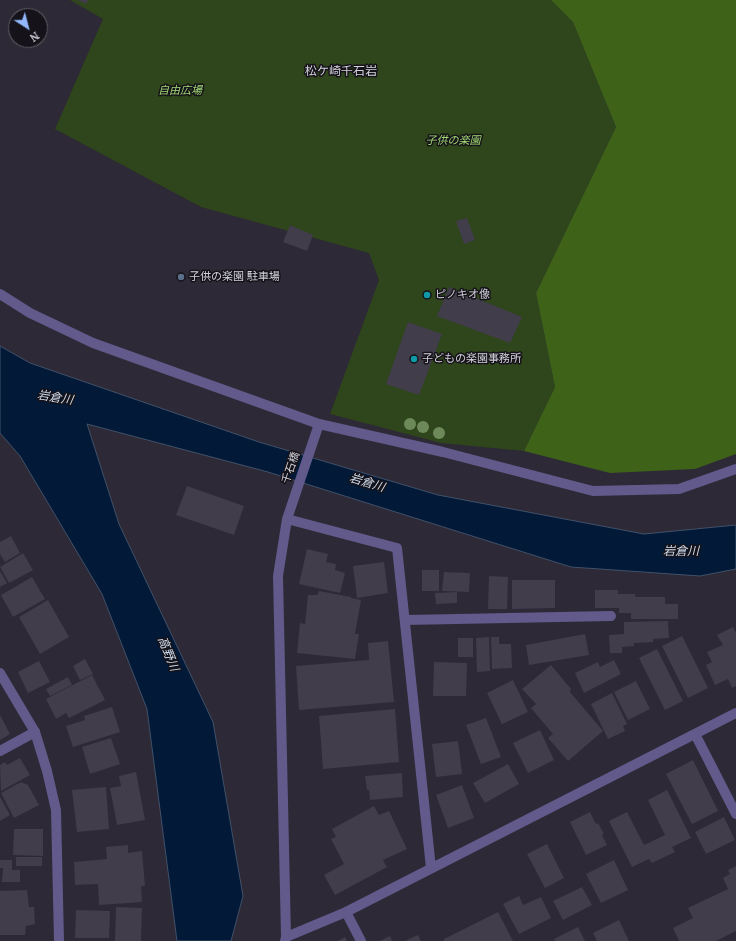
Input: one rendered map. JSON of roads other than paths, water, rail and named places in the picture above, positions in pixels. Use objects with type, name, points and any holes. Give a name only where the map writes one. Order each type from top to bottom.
[{"type":"street","points":[[0,294],[30,313],[93,343],[319,424],[443,452],[593,491],[679,489],[736,469]]},
{"type":"street","name":"千石橋","points":[[285,939],[278,576],[287,519],[319,424]]},
{"type":"street","points":[[287,519],[397,548],[431,868]]},
{"type":"street","points":[[405,620],[610,616]]},
{"type":"street","points":[[0,673],[35,732],[48,770],[56,810],[59,941]]},
{"type":"street","points":[[285,939],[346,912],[736,713]]},
{"type":"street","points":[[0,751],[35,732]]},
{"type":"street","points":[[695,734],[736,814]]},
{"type":"street","points":[[346,912],[361,941]]},
{"type":"water","points":[[0,346],[30,363],[259,442],[438,495],[644,534],[736,525],[736,569],[700,576],[571,567],[268,472],[87,424],[119,524],[213,722],[243,896],[231,941],[177,941],[147,709],[102,594],[20,456],[0,433]]},
{"type":"place","name":"子供の楽園 駐車場","points":[[181,277]]},
{"type":"place","name":"ピノキオ像","points":[[427,295]]},
{"type":"place","name":"子どもの楽園事務所","points":[[414,359]]},
{"type":"district","name":"松ケ崎千石岩","points":[[341,72]]},
{"type":"park label","name":"自由広場","points":[[180,91]]},
{"type":"park label","name":"子供の楽園","points":[[453,141]]},
{"type":"water label","name":"岩倉川","points":[[55,398]]},
{"type":"water label","name":"岩倉川","points":[[367,483]]},
{"type":"water label","name":"岩倉川","points":[[681,552]]},
{"type":"water label","name":"高野川","points":[[168,654]]}]
